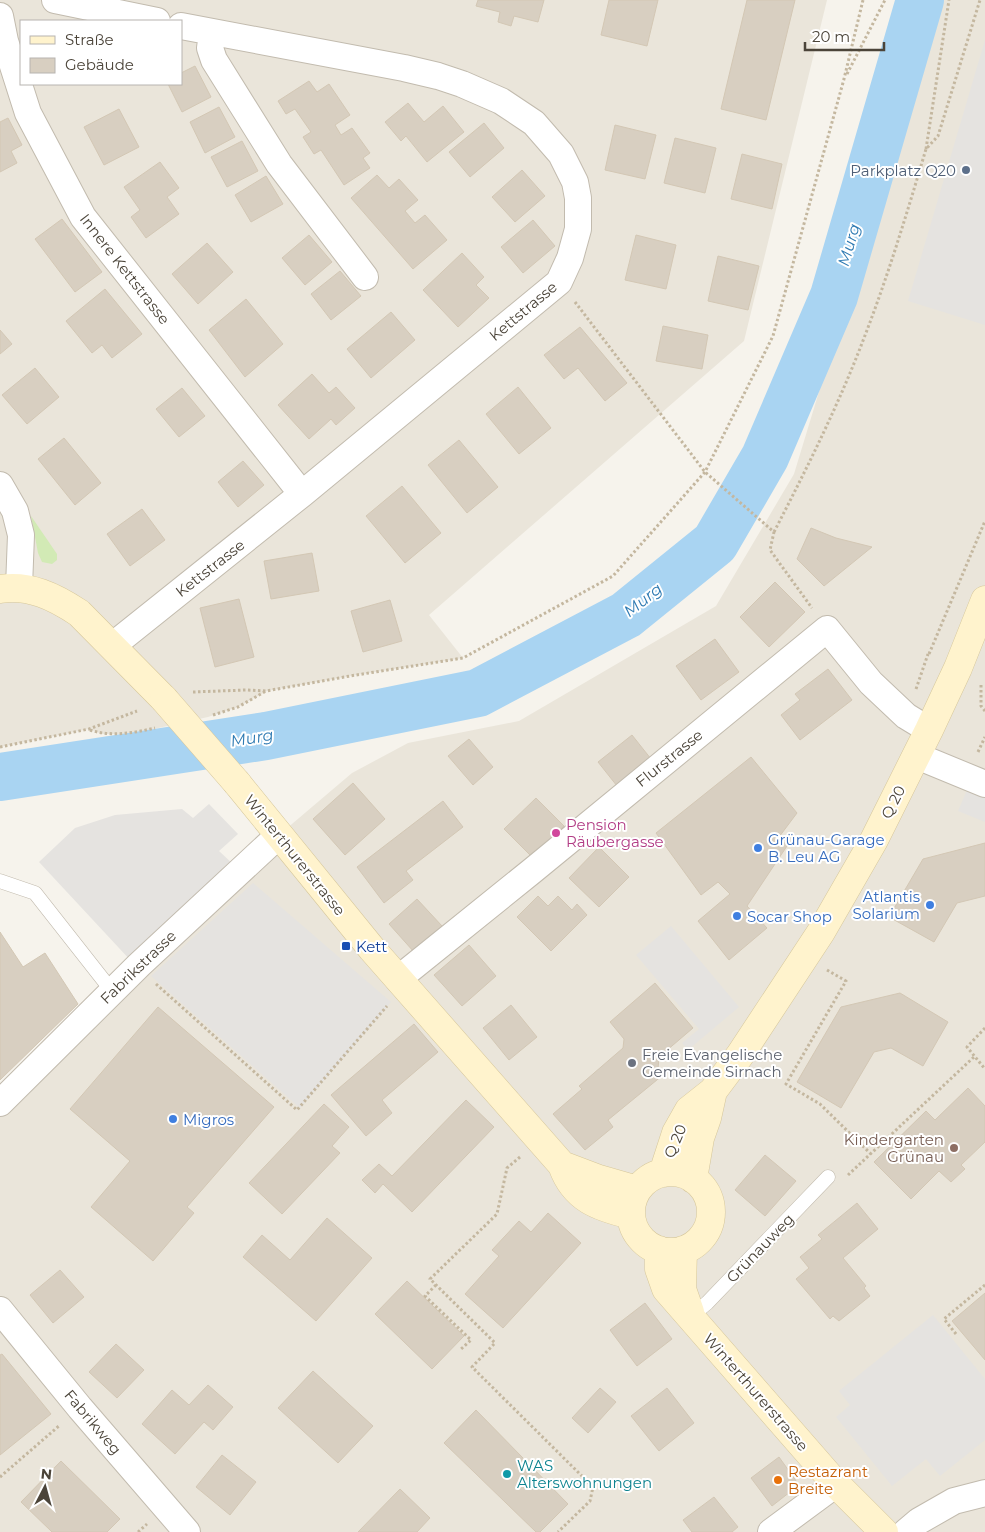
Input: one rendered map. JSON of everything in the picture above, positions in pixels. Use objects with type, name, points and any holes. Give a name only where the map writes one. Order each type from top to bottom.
[{"type":"main road","name":"Winterthurerstrasse","points":[[10,588],[38,592],[79,613],[164,699],[398,978],[562,1164],[599,1179],[634,1202]]},
{"type":"main road","name":"Q 20","points":[[663,1172],[676,1133],[689,1110],[713,1091],[740,1055],[820,932],[874,840],[917,756],[958,668],[985,600]]},
{"type":"main road","name":"Q 20","points":[[693,1179],[700,1138],[713,1091]]},
{"type":"main road","points":[[663,1172],[674,1172],[693,1179],[702,1188],[708,1199],[711,1211],[709,1224],[704,1235],[694,1244],[671,1250],[648,1244],[639,1237],[634,1226],[634,1202],[653,1176],[663,1172]]},
{"type":"main road","name":"Winterthurerstrasse","points":[[671,1250],[691,1316],[836,1484],[884,1532]]},
{"type":"street","points":[[55,0],[152,20]]},
{"type":"street","name":"Innere Kettstrasse","points":[[0,16],[5,40],[28,113],[83,217],[302,494]]},
{"type":"street","name":"Kettstrasse","points":[[112,646],[302,494],[559,282],[570,258],[578,229],[578,198],[575,182],[561,154],[534,123],[500,102],[462,84],[438,76],[182,26]]},
{"type":"street","points":[[212,33],[210,48],[214,60],[280,164],[365,277]]},
{"type":"street","points":[[0,485],[15,511],[20,535],[10,588]]},
{"type":"street","points":[[827,629],[871,683],[906,716],[929,730]]},
{"type":"street","name":"Flurstrasse","points":[[398,978],[532,871],[827,629]]},
{"type":"street","points":[[917,756],[985,784]]},
{"type":"street","name":"Fabrikstrasse","points":[[0,1103],[164,941],[279,835]]},
{"type":"street","name":"Fabrikweg","points":[[0,1310],[80,1408],[187,1532]]},
{"type":"street","points":[[771,1532],[836,1484]]},
{"type":"street","points":[[906,1532],[919,1521],[954,1501],[985,1492]]},
{"type":"lane","points":[[0,881],[35,893],[112,991]]},
{"type":"lane","name":"Grünauweg","points":[[691,1316],[707,1303],[828,1177]]},
{"type":"path","points":[[208,717],[238,707],[266,691],[463,658],[613,576],[704,472],[773,336],[844,79],[863,0]]},
{"type":"path","points":[[844,79],[885,0]]},
{"type":"path","points":[[827,629],[770,550],[774,532],[813,457],[864,339],[892,259],[926,149],[949,0]]},
{"type":"path","points":[[926,149],[938,136],[980,0]]},
{"type":"path","points":[[559,282],[704,472],[774,532]]},
{"type":"path","points":[[981,706],[985,711]]},
{"type":"path","points":[[0,746],[89,729],[102,734],[123,734],[149,730]]},
{"type":"path","points":[[822,968],[846,981],[786,1084],[820,1104],[871,1154]]},
{"type":"path","points":[[154,982],[297,1110],[388,1006]]},
{"type":"path","points":[[985,1028],[967,1047],[985,1069]]},
{"type":"path","points":[[828,1177],[848,1175],[975,1056]]},
{"type":"path","points":[[527,1152],[507,1168],[497,1214],[430,1279],[495,1342],[472,1367],[592,1487],[590,1501],[558,1532]]},
{"type":"path","points":[[436,1285],[425,1296],[470,1340],[460,1350]]},
{"type":"path","points":[[956,1334],[944,1319],[985,1285]]},
{"type":"path","points":[[0,1477],[80,1408]]},
{"type":"shaded area","points":[[0,0],[827,0],[744,341],[429,615],[463,658],[267,691],[238,707],[208,717],[149,730],[123,734],[102,734],[89,729],[0,747]]},
{"type":"shaded area","points":[[938,0],[985,0],[985,1532],[732,1532],[738,1527],[714,1498],[684,1520],[692,1532],[0,1532],[0,1103],[279,835],[352,773],[408,743],[519,721],[716,606],[794,474]]},
{"type":"shaded area","name":"Parkplatz Q20","points":[[985,40],[985,325],[908,301]]},
{"type":"shaded area","points":[[967,790],[985,797],[985,822],[958,811]]},
{"type":"shaded area","points":[[209,804],[238,834],[219,851],[234,865],[132,962],[39,862],[75,828],[115,815],[182,809],[193,818]]},
{"type":"shaded area","points":[[253,883],[391,1002],[300,1108],[151,976]]},
{"type":"shaded area","points":[[671,926],[739,1007],[688,1050],[682,1043],[699,1029],[636,955]]},
{"type":"shaded area","points":[[933,1315],[985,1379],[985,1440],[940,1476],[926,1459],[892,1486],[836,1417],[850,1405],[839,1391]]},
{"type":"green space","points":[[31,516],[57,554],[57,560],[52,564],[42,562],[38,553]]},
{"type":"building","points":[[478,0],[544,0],[538,22],[514,16],[511,26],[498,22],[500,12],[476,6]]},
{"type":"building","points":[[609,0],[658,0],[647,46],[601,35]]},
{"type":"building","points":[[747,0],[795,0],[766,120],[721,109]]},
{"type":"building","points":[[195,66],[211,97],[182,112],[168,85],[182,85],[182,72]]},
{"type":"building","points":[[309,81],[317,92],[329,84],[350,115],[335,125],[341,135],[352,128],[370,153],[363,158],[370,168],[344,185],[321,150],[314,154],[303,137],[311,132],[295,109],[286,114],[278,101]]},
{"type":"building","points":[[408,103],[424,122],[443,106],[464,132],[427,162],[406,136],[401,141],[385,122]]},
{"type":"building","points":[[219,107],[235,137],[205,153],[190,122]]},
{"type":"building","points":[[119,109],[139,147],[104,165],[84,127]]},
{"type":"building","points":[[8,118],[22,145],[11,151],[17,163],[0,172],[0,122]]},
{"type":"building","points":[[484,123],[504,148],[470,177],[449,152]]},
{"type":"building","points":[[615,125],[656,135],[645,179],[605,170]]},
{"type":"building","points":[[675,138],[716,148],[705,193],[664,183]]},
{"type":"building","points":[[242,141],[258,171],[227,187],[211,157]]},
{"type":"building","points":[[742,154],[782,164],[772,209],[731,199]]},
{"type":"building","points":[[160,162],[179,188],[167,197],[179,214],[146,238],[131,217],[140,210],[124,187]]},
{"type":"building","points":[[522,170],[545,196],[515,222],[492,197]]},
{"type":"building","points":[[377,175],[389,188],[399,179],[418,200],[405,211],[415,223],[425,215],[447,240],[413,269],[351,198]]},
{"type":"building","points":[[266,176],[283,204],[251,222],[235,195]]},
{"type":"building","points":[[62,219],[102,272],[75,292],[35,239]]},
{"type":"building","points":[[533,220],[555,246],[523,273],[501,247]]},
{"type":"building","points":[[309,235],[332,262],[305,285],[282,258]]},
{"type":"building","points":[[636,235],[676,245],[666,289],[625,280]]},
{"type":"building","points":[[207,243],[233,272],[198,304],[172,274]]},
{"type":"building","points":[[462,253],[484,277],[476,285],[489,298],[458,327],[423,290]]},
{"type":"building","points":[[718,256],[759,266],[748,310],[708,301]]},
{"type":"building","points":[[340,271],[361,296],[331,320],[311,294]]},
{"type":"building","points":[[105,289],[142,334],[112,358],[102,345],[92,353],[66,321]]},
{"type":"building","points":[[246,299],[283,344],[245,377],[209,330]]},
{"type":"building","points":[[391,312],[415,340],[371,378],[347,349]]},
{"type":"building","points":[[663,326],[708,335],[702,369],[656,361]]},
{"type":"building","points":[[580,327],[627,383],[605,401],[578,368],[564,379],[544,355]]},
{"type":"building","points":[[0,330],[12,344],[0,354]]},
{"type":"building","points":[[35,368],[59,397],[27,424],[2,395]]},
{"type":"building","points":[[312,374],[329,393],[336,387],[355,408],[336,425],[331,419],[309,439],[278,405]]},
{"type":"building","points":[[518,387],[551,428],[519,454],[486,414]]},
{"type":"building","points":[[182,388],[205,416],[179,437],[156,409]]},
{"type":"building","points":[[64,438],[101,483],[75,505],[38,459]]},
{"type":"building","points":[[459,440],[498,487],[467,513],[428,465]]},
{"type":"building","points":[[243,461],[264,485],[238,507],[218,482]]},
{"type":"building","points":[[402,486],[441,533],[405,563],[366,516]]},
{"type":"building","points":[[142,509],[165,540],[130,566],[107,534]]},
{"type":"building","points":[[811,528],[836,538],[872,547],[824,586],[797,559]]},
{"type":"building","points":[[312,553],[319,591],[271,599],[264,561]]},
{"type":"building","points":[[775,582],[805,612],[769,647],[740,617]]},
{"type":"building","points":[[239,599],[254,657],[215,667],[200,608]]},
{"type":"building","points":[[390,600],[402,641],[363,652],[351,611]]},
{"type":"building","points":[[715,639],[739,672],[701,700],[676,666]]},
{"type":"building","points":[[828,669],[852,700],[800,740],[781,715],[800,700],[795,694]]},
{"type":"building","points":[[632,735],[655,764],[621,791],[598,762]]},
{"type":"building","points":[[469,739],[493,767],[473,785],[448,756]]},
{"type":"building","points":[[751,757],[797,813],[779,837],[787,846],[747,906],[767,928],[729,960],[698,921],[730,894],[718,882],[701,895],[656,833]]},
{"type":"building","points":[[353,783],[385,819],[345,855],[313,819]]},
{"type":"building","points":[[536,798],[564,826],[532,857],[504,829]]},
{"type":"building","points":[[443,801],[463,827],[406,871],[413,880],[384,903],[357,867]]},
{"type":"building","points":[[985,843],[985,896],[957,903],[934,942],[889,917],[923,859]]},
{"type":"building","points":[[599,847],[629,877],[599,907],[569,878]]},
{"type":"building","points":[[538,896],[548,906],[558,896],[572,910],[577,904],[587,915],[551,951],[517,917]]},
{"type":"building","points":[[417,899],[442,926],[414,952],[389,924]]},
{"type":"building","points":[[0,932],[23,967],[45,953],[78,1004],[0,1080]]},
{"type":"building","points":[[469,945],[496,976],[462,1006],[434,975]]},
{"type":"building","name":"Freie Evangelische Gemeinde Sirnach","points":[[655,983],[693,1028],[659,1057],[658,1069],[663,1075],[608,1120],[613,1127],[585,1150],[553,1114],[582,1089],[579,1086],[623,1048],[624,1039],[610,1022]]},
{"type":"building","points":[[900,993],[948,1022],[923,1066],[891,1048],[874,1052],[841,1108],[797,1082],[841,1007]]},
{"type":"building","points":[[511,1005],[537,1037],[509,1060],[483,1028]]},
{"type":"building","points":[[158,1007],[274,1107],[187,1207],[194,1213],[153,1261],[91,1207],[130,1161],[70,1109]]},
{"type":"building","points":[[414,1024],[438,1052],[382,1100],[392,1113],[366,1136],[331,1095]]},
{"type":"building","points":[[968,1088],[985,1106],[985,1142],[961,1165],[965,1169],[951,1182],[939,1171],[911,1199],[874,1162],[926,1111],[935,1120]]},
{"type":"building","points":[[466,1100],[494,1127],[412,1212],[383,1184],[375,1193],[362,1180],[379,1164],[392,1176]]},
{"type":"building","points":[[324,1104],[349,1127],[332,1146],[340,1153],[282,1214],[249,1183]]},
{"type":"building","points":[[765,1155],[796,1181],[765,1216],[735,1190]]},
{"type":"building","points":[[857,1203],[878,1229],[843,1258],[866,1286],[864,1288],[870,1296],[839,1321],[833,1316],[830,1319],[796,1279],[809,1268],[800,1257],[822,1239],[818,1235]]},
{"type":"building","points":[[548,1213],[581,1243],[503,1328],[465,1294],[499,1256],[492,1250],[519,1221],[531,1232]]},
{"type":"building","points":[[327,1218],[372,1258],[316,1321],[243,1257],[262,1235],[290,1260]]},
{"type":"building","points":[[60,1270],[84,1297],[53,1323],[30,1295]]},
{"type":"building","points":[[407,1281],[464,1336],[432,1369],[375,1314]]},
{"type":"building","points":[[985,1293],[985,1360],[952,1321]]},
{"type":"building","points":[[645,1303],[672,1339],[637,1366],[610,1330]]},
{"type":"building","points":[[116,1344],[144,1370],[117,1398],[89,1372]]},
{"type":"building","points":[[2,1354],[51,1414],[0,1455],[0,1355]]},
{"type":"building","points":[[313,1371],[373,1426],[338,1463],[278,1408]]},
{"type":"building","points":[[208,1385],[233,1407],[213,1430],[204,1422],[175,1454],[142,1424],[172,1390],[189,1405]]},
{"type":"building","points":[[600,1388],[616,1402],[588,1433],[572,1418]]},
{"type":"building","points":[[667,1388],[694,1423],[659,1451],[631,1416]]},
{"type":"building","name":"WAS Alterswohnungen","points":[[476,1410],[568,1504],[540,1532],[536,1532],[444,1443]]},
{"type":"building","points":[[222,1455],[256,1482],[230,1515],[196,1487]]},
{"type":"building","points":[[779,1457],[799,1485],[772,1506],[751,1478]]},
{"type":"building","points":[[61,1461],[120,1519],[107,1532],[52,1532],[21,1502]]},
{"type":"building","points":[[400,1489],[430,1518],[417,1532],[358,1532]]},
{"type":"building","points":[[714,1497],[738,1527],[732,1532],[692,1532],[683,1520]]},
{"type":"waterway","name":"Murg","points":[[0,777],[266,736],[478,693],[626,615],[715,543],[765,457],[834,296],[920,0]]},
{"type":"place","name":"Parkplatz Q20","points":[[966,170]]},
{"type":"place","name":"Pension Räubergasse","points":[[556,833]]},
{"type":"place","name":"Grünau-Garage B. Leu AG","points":[[758,848]]},
{"type":"place","name":"Atlantis Solarium","points":[[930,905]]},
{"type":"place","name":"Socar Shop","points":[[737,916]]},
{"type":"place","name":"Kett","points":[[346,946]]},
{"type":"place","name":"Freie Evangelische Gemeinde Sirnach","points":[[632,1063]]},
{"type":"place","name":"Migros","points":[[173,1119]]},
{"type":"place","name":"Kindergarten Grünau","points":[[954,1148]]},
{"type":"place","name":"WAS Alterswohnungen","points":[[507,1474]]},
{"type":"place","name":"Restazrant Breite","points":[[778,1480]]}]
